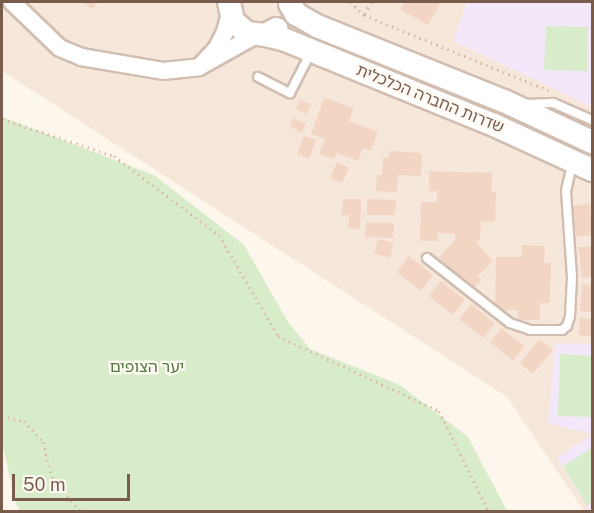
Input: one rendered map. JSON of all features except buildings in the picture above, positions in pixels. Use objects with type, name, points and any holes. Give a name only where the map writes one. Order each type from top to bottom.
[{"type":"main road","name":"שדרות החברה הכלכלית","points":[[296,2],[304,20],[514,106],[592,142]]},
{"type":"main road","points":[[260,35],[280,27],[296,2]]},
{"type":"main road","name":"שדרות החברה הכלכלית","points":[[229,5],[239,28],[311,52],[494,125],[583,166]]},
{"type":"street","points":[[12,2],[60,48],[81,57],[163,71],[199,67],[260,35]]},
{"type":"street","points":[[199,67],[217,48],[225,32],[229,5]]},
{"type":"lane","points":[[258,77],[290,93],[311,52]]},
{"type":"lane","points":[[514,106],[553,103],[592,120]]},
{"type":"lane","points":[[427,258],[510,323],[530,330],[562,330],[567,326],[570,316],[572,277],[566,191],[583,166]]},
{"type":"path","points":[[350,2],[364,15],[552,92]]},
{"type":"path","points":[[364,15],[371,2]]},
{"type":"path","points":[[2,119],[114,156],[219,235],[278,336],[439,411],[489,512]]},
{"type":"path","points":[[2,416],[24,421],[43,442],[52,477],[81,512]]},
{"type":"shaded area","points":[[2,2],[592,2],[592,511],[584,511],[507,397],[2,71]]},
{"type":"shaded area","points":[[467,2],[592,2],[592,107],[453,41]]},
{"type":"shaded area","points":[[555,343],[592,344],[592,434],[548,423]]},
{"type":"shaded area","points":[[592,434],[592,511],[590,512],[557,458]]},
{"type":"green space","points":[[546,26],[588,27],[587,71],[544,70]]},
{"type":"green space","name":"יער הצופים","points":[[2,117],[154,175],[244,245],[288,322],[310,349],[400,385],[468,437],[507,511],[20,511],[2,443]]},
{"type":"green space","points":[[560,354],[592,356],[592,417],[558,416]]},
{"type":"green space","points":[[592,448],[592,502],[587,506],[563,466]]}]
